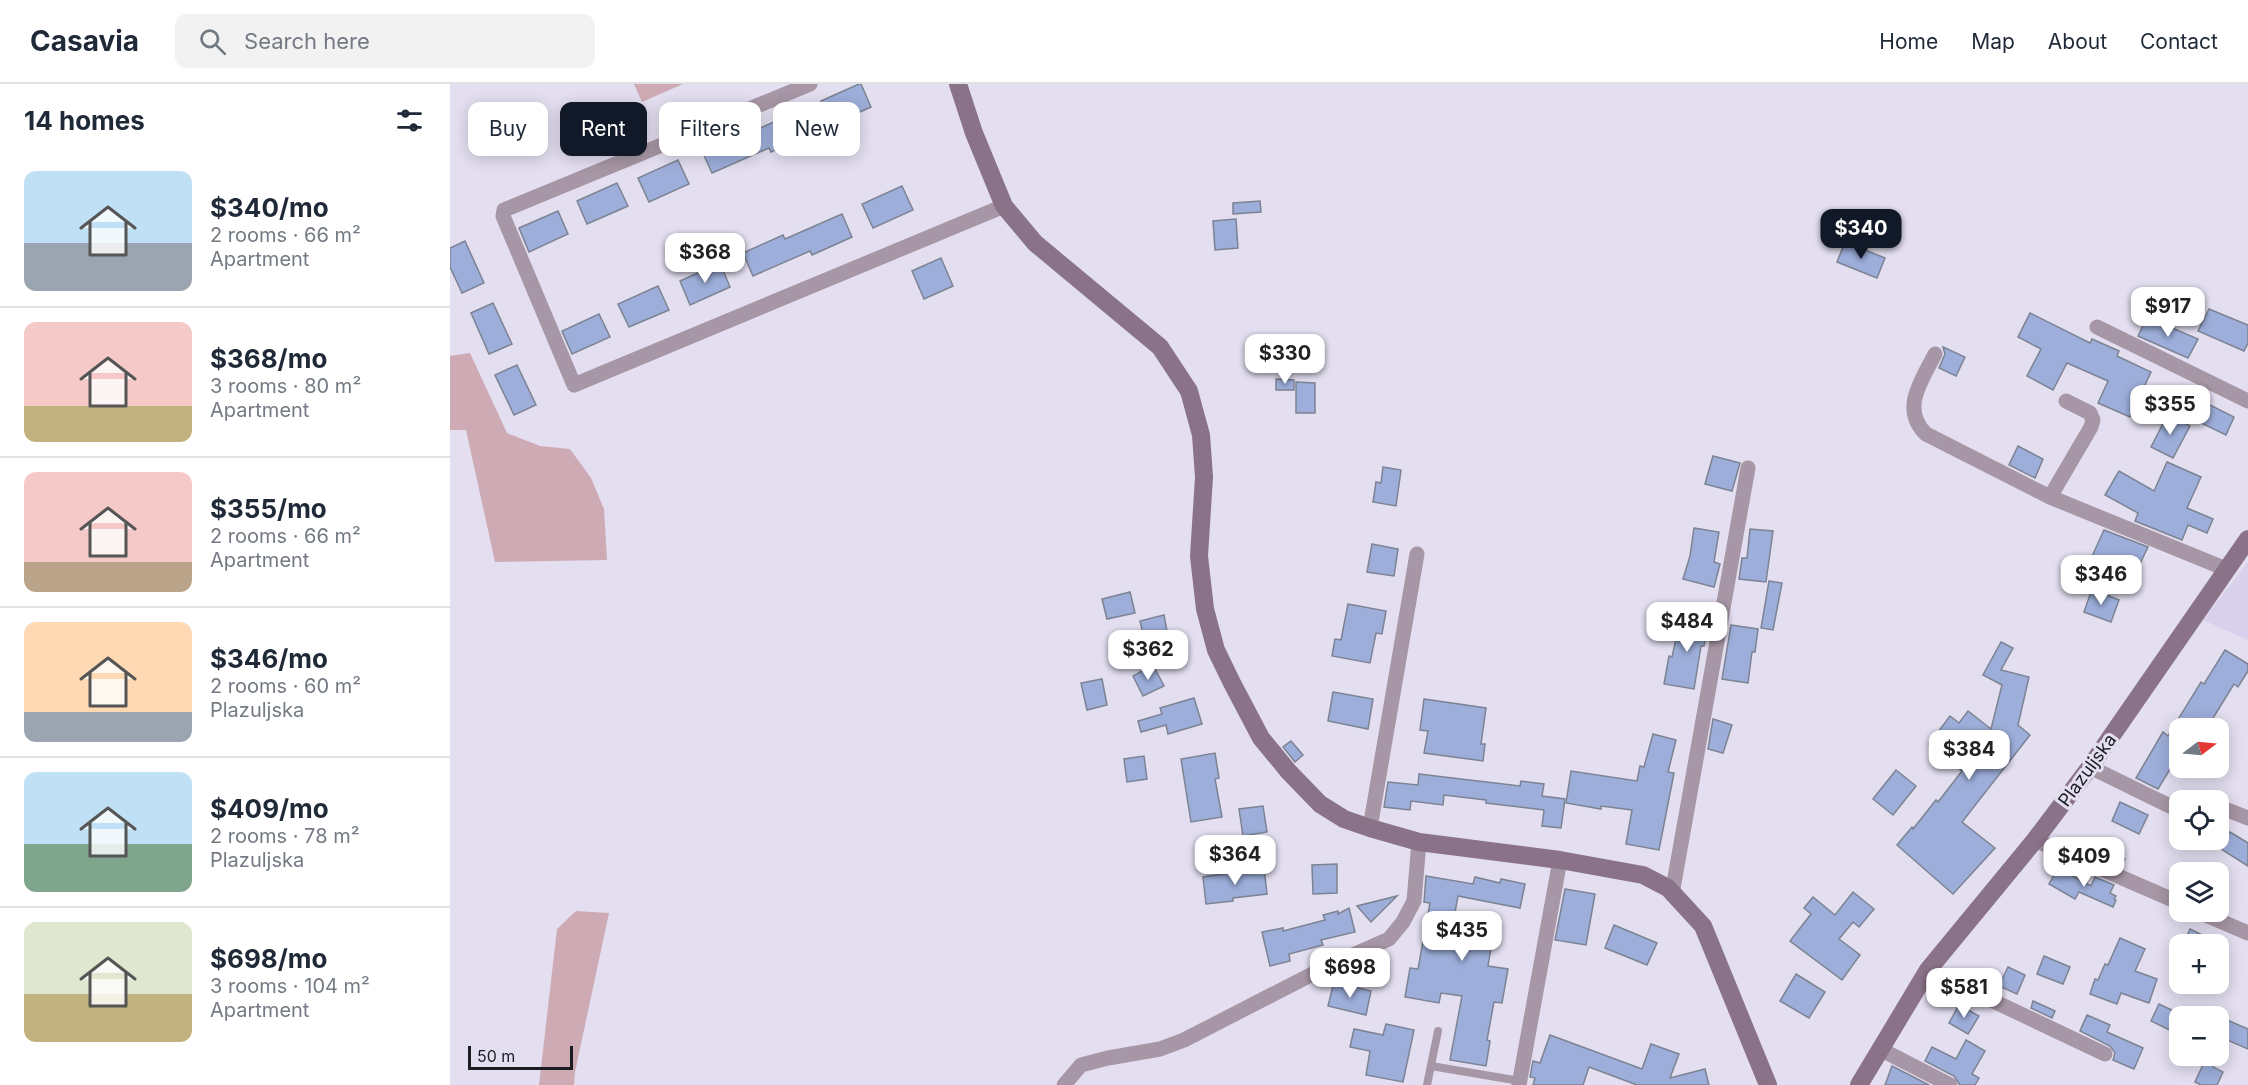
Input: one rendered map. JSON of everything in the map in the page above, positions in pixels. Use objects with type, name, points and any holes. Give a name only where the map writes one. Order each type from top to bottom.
[{"type":"street","points":[[810,84],[504,210],[503,216],[574,385],[577,386],[1004,206]]},
{"type":"street","points":[[958,84],[974,133],[1004,206],[1035,243],[1160,348],[1189,392],[1201,435],[1204,477],[1199,556],[1205,609],[1216,650],[1261,738],[1320,804],[1344,819],[1419,842],[1560,860],[1643,875],[1668,888],[1703,926],[1768,1085]]},
{"type":"street","points":[[2097,327],[2248,401]]},
{"type":"street","points":[[1935,354],[1915,399],[1913,411],[1919,427],[1926,434],[2050,497],[2226,569]]},
{"type":"street","points":[[2050,497],[2093,420],[2090,413],[2066,401]]},
{"type":"street","points":[[1672,894],[1748,468]]},
{"type":"street","name":"Plazuljska","points":[[1859,1085],[1928,970],[2035,840],[2090,766],[2248,539]]},
{"type":"street","points":[[1370,828],[1418,554]]},
{"type":"street","points":[[2090,766],[2169,806]]},
{"type":"street","points":[[2229,811],[2248,818]]},
{"type":"street","points":[[2035,840],[2169,898]]},
{"type":"street","points":[[1064,1085],[1081,1065],[1160,1049],[1184,1040],[1330,965],[1389,939],[1403,922],[1414,901],[1419,842]]},
{"type":"street","points":[[1519,1083],[1560,860]]},
{"type":"street","points":[[2222,922],[2248,933]]},
{"type":"street","points":[[1928,970],[2105,1054]]},
{"type":"street","points":[[1880,1049],[1950,1085]]},
{"type":"lane","points":[[1427,1085],[1438,1031]]},
{"type":"lane","points":[[1431,1066],[1519,1083]]},
{"type":"shaded area","points":[[634,84],[683,84],[642,102]]},
{"type":"shaded area","points":[[470,353],[507,433],[540,446],[570,449],[591,478],[604,509],[607,560],[495,562],[466,430],[450,430],[450,356]]},
{"type":"shaded area","points":[[2248,562],[2248,640],[2203,620]]},
{"type":"shaded area","points":[[576,911],[609,913],[574,1085],[539,1085],[557,929]]},
{"type":"building","points":[[861,84],[871,107],[860,112],[860,102],[821,101]]},
{"type":"building","points":[[773,122],[773,151],[771,152],[769,148],[761,152],[761,128]]},
{"type":"building","points":[[704,156],[751,156],[712,173]]},
{"type":"building","points":[[678,160],[689,184],[649,202],[638,178]]},
{"type":"building","points":[[617,183],[628,206],[587,224],[577,201]]},
{"type":"building","points":[[902,186],[913,210],[873,228],[862,204]]},
{"type":"building","points":[[1260,201],[1261,212],[1233,214],[1233,203]]},
{"type":"building","points":[[558,211],[568,234],[529,252],[519,228]]},
{"type":"building","points":[[842,214],[852,237],[812,255],[810,251],[753,276],[743,253],[783,235],[785,239]]},
{"type":"building","points":[[1236,219],[1238,248],[1215,250],[1213,221]]},
{"type":"building","points":[[465,241],[484,283],[462,293],[450,267],[450,248]]},
{"type":"building","points":[[1845,242],[1885,258],[1877,278],[1837,262]]},
{"type":"building","points":[[941,258],[953,286],[924,299],[912,271]]},
{"type":"building","points":[[720,263],[730,287],[690,305],[680,281]]},
{"type":"building","points":[[658,286],[669,310],[629,327],[618,304]]},
{"type":"building","points":[[493,303],[512,344],[489,354],[471,313]]},
{"type":"building","points":[[2209,309],[2248,325],[2248,343],[2244,351],[2198,331]]},
{"type":"building","points":[[2030,313],[2090,343],[2092,339],[2119,351],[2117,356],[2151,372],[2130,417],[2098,403],[2108,381],[2067,363],[2053,390],[2027,376],[2041,349],[2018,337]]},
{"type":"building","points":[[599,314],[610,337],[572,354],[562,331]]},
{"type":"building","points":[[2147,317],[2198,339],[2188,358],[2138,336]]},
{"type":"building","points":[[1943,347],[1965,357],[1956,376],[1939,368],[1945,354]]},
{"type":"building","points":[[517,365],[536,405],[514,415],[495,375]]},
{"type":"building","points":[[1276,379],[1294,380],[1294,390],[1276,390]]},
{"type":"building","points":[[1296,382],[1315,383],[1315,413],[1296,413]]},
{"type":"building","points":[[2206,403],[2234,417],[2226,435],[2197,421]]},
{"type":"building","points":[[2168,414],[2190,426],[2173,458],[2151,447]]},
{"type":"building","points":[[2018,446],[2043,459],[2035,478],[2009,465]]},
{"type":"building","points":[[1713,456],[1740,463],[1732,491],[1705,484]]},
{"type":"building","points":[[2167,462],[2201,477],[2187,508],[2213,519],[2207,533],[2188,525],[2182,540],[2135,521],[2138,513],[2105,495],[2119,471],[2154,491]]},
{"type":"building","points":[[1383,467],[1401,470],[1396,506],[1373,502],[1376,482],[1381,483]]},
{"type":"building","points":[[1694,528],[1719,532],[1714,562],[1720,564],[1714,587],[1683,579],[1690,556]]},
{"type":"building","points":[[1750,529],[1773,531],[1766,582],[1739,579],[1742,558],[1747,558]]},
{"type":"building","points":[[2104,530],[2148,547],[2137,570],[2112,559],[2106,573],[2088,565]]},
{"type":"building","points":[[1372,544],[1398,549],[1394,576],[1367,572]]},
{"type":"building","points":[[1769,581],[1782,583],[1773,630],[1761,628]]},
{"type":"building","points":[[2092,589],[2119,600],[2111,622],[2084,612]]},
{"type":"building","points":[[1130,592],[1135,613],[1107,619],[1102,599]]},
{"type":"building","points":[[1348,604],[1386,611],[1382,634],[1376,633],[1370,663],[1332,656],[1335,639],[1341,640]]},
{"type":"building","points":[[1164,615],[1169,642],[1146,647],[1140,621]]},
{"type":"building","points":[[1681,616],[1709,621],[1704,646],[1701,646],[1694,689],[1664,684],[1669,656],[1672,657]]},
{"type":"building","points":[[1731,625],[1758,629],[1748,683],[1722,679]]},
{"type":"building","points":[[2001,642],[2013,648],[2001,670],[2029,677],[2018,725],[2030,735],[1962,822],[1995,848],[1953,894],[1897,845],[1936,800],[1938,802],[1962,771],[1929,744],[1950,716],[1959,723],[1968,711],[1991,729],[2002,685],[1983,675]]},
{"type":"building","points":[[2225,650],[2248,664],[2248,671],[2238,687],[2234,684],[2213,718],[2179,718],[2201,682],[2204,684]]},
{"type":"building","points":[[1153,665],[1164,686],[1143,696],[1133,676]]},
{"type":"building","points":[[1102,679],[1107,705],[1087,710],[1081,683]]},
{"type":"building","points":[[1333,692],[1373,699],[1368,729],[1328,721]]},
{"type":"building","points":[[1194,698],[1202,724],[1168,734],[1166,725],[1141,732],[1138,721],[1162,714],[1160,708]]},
{"type":"building","points":[[1424,699],[1486,708],[1481,744],[1485,744],[1483,761],[1424,753],[1428,731],[1420,730]]},
{"type":"building","points":[[1713,719],[1732,725],[1723,753],[1708,749]]},
{"type":"building","points":[[2163,732],[2168,736],[2169,734],[2169,771],[2158,789],[2136,778]]},
{"type":"building","points":[[1653,734],[1676,740],[1668,772],[1674,773],[1659,850],[1626,844],[1632,810],[1601,806],[1601,809],[1566,803],[1571,771],[1637,781],[1640,766],[1644,767]]},
{"type":"building","points":[[1291,741],[1303,755],[1295,762],[1283,747]]},
{"type":"building","points":[[1215,753],[1219,778],[1215,779],[1222,817],[1191,822],[1181,759]]},
{"type":"building","points":[[1144,756],[1147,779],[1127,782],[1124,759]]},
{"type":"building","points":[[1896,770],[1916,786],[1893,815],[1873,799]]},
{"type":"building","points":[[1419,774],[1520,786],[1521,781],[1544,784],[1542,796],[1565,799],[1561,828],[1542,826],[1544,810],[1444,795],[1443,805],[1411,801],[1410,810],[1384,807],[1388,782],[1418,785]]},
{"type":"building","points":[[2120,802],[2148,815],[2139,834],[2112,821]]},
{"type":"building","points":[[1263,806],[1267,832],[1243,836],[1239,809]]},
{"type":"building","points":[[2230,832],[2248,843],[2248,866],[2223,850],[2229,850]]},
{"type":"building","points":[[2102,848],[2125,859],[2121,867],[2098,857]]},
{"type":"building","points":[[1337,864],[1337,893],[1313,894],[1312,865]]},
{"type":"building","points":[[1264,868],[1267,894],[1206,904],[1203,877]]},
{"type":"building","points":[[2058,868],[2091,886],[2095,877],[2114,885],[2110,893],[2116,896],[2113,907],[2079,892],[2075,899],[2049,884]]},
{"type":"building","points":[[1426,876],[1473,884],[1475,877],[1500,883],[1501,879],[1525,884],[1520,908],[1458,896],[1454,929],[1493,936],[1488,966],[1508,969],[1502,1003],[1494,1002],[1487,1040],[1490,1041],[1486,1066],[1450,1060],[1462,996],[1441,993],[1439,1003],[1405,997],[1410,968],[1418,969],[1430,903],[1424,902]]},
{"type":"building","points":[[1565,889],[1595,894],[1586,945],[1555,940]]},
{"type":"building","points":[[1853,892],[1874,909],[1859,927],[1853,922],[1839,939],[1860,955],[1842,980],[1790,941],[1811,914],[1804,908],[1813,897],[1835,915]]},
{"type":"building","points":[[1397,896],[1371,922],[1357,906]]},
{"type":"building","points":[[1349,908],[1355,932],[1321,940],[1323,945],[1289,954],[1290,961],[1270,966],[1262,932],[1283,928],[1283,931],[1325,920],[1323,915],[1338,911],[1338,914]]},
{"type":"building","points":[[1614,925],[1657,943],[1647,965],[1605,948]]},
{"type":"building","points":[[2190,929],[2200,934],[2188,934]]},
{"type":"building","points":[[2120,938],[2145,949],[2135,971],[2157,979],[2149,1003],[2121,993],[2117,1004],[2090,994],[2095,979],[2098,980],[2105,964],[2108,965]]},
{"type":"building","points":[[2044,956],[2070,967],[2063,984],[2037,974]]},
{"type":"building","points":[[2008,967],[2025,975],[2017,994],[1999,986]]},
{"type":"building","points":[[1796,974],[1825,992],[1809,1018],[1780,1001]]},
{"type":"building","points":[[1334,982],[1371,991],[1366,1015],[1328,1006]]},
{"type":"building","points":[[2033,1001],[2055,1011],[2052,1018],[2031,1008]]},
{"type":"building","points":[[2159,1004],[2169,1009],[2169,1030],[2151,1021]]},
{"type":"building","points":[[1959,1005],[1979,1016],[1968,1034],[1949,1023]]},
{"type":"building","points":[[2087,1015],[2110,1025],[2107,1032],[2143,1048],[2134,1069],[2113,1060],[2115,1053],[2110,1046],[2080,1031]]},
{"type":"building","points":[[2229,1021],[2248,1029],[2248,1049],[2229,1041]]},
{"type":"building","points":[[1386,1024],[1414,1030],[1403,1082],[1366,1075],[1370,1051],[1350,1047],[1354,1029],[1383,1035]]},
{"type":"building","points":[[1550,1035],[1642,1069],[1651,1044],[1679,1054],[1670,1078],[1705,1069],[1709,1085],[1637,1085],[1589,1067],[1583,1085],[1533,1085],[1535,1078],[1530,1077],[1533,1061],[1540,1063]]},
{"type":"building","points":[[1966,1040],[1985,1051],[1972,1074],[1979,1078],[1975,1085],[1960,1085],[1954,1076],[1925,1061],[1932,1047],[1956,1059]]},
{"type":"building","points":[[1892,1066],[1929,1085],[1885,1085]]},
{"type":"building","points":[[2202,1066],[2213,1066],[2223,1072],[2217,1085],[2201,1085],[2195,1082]]}]
